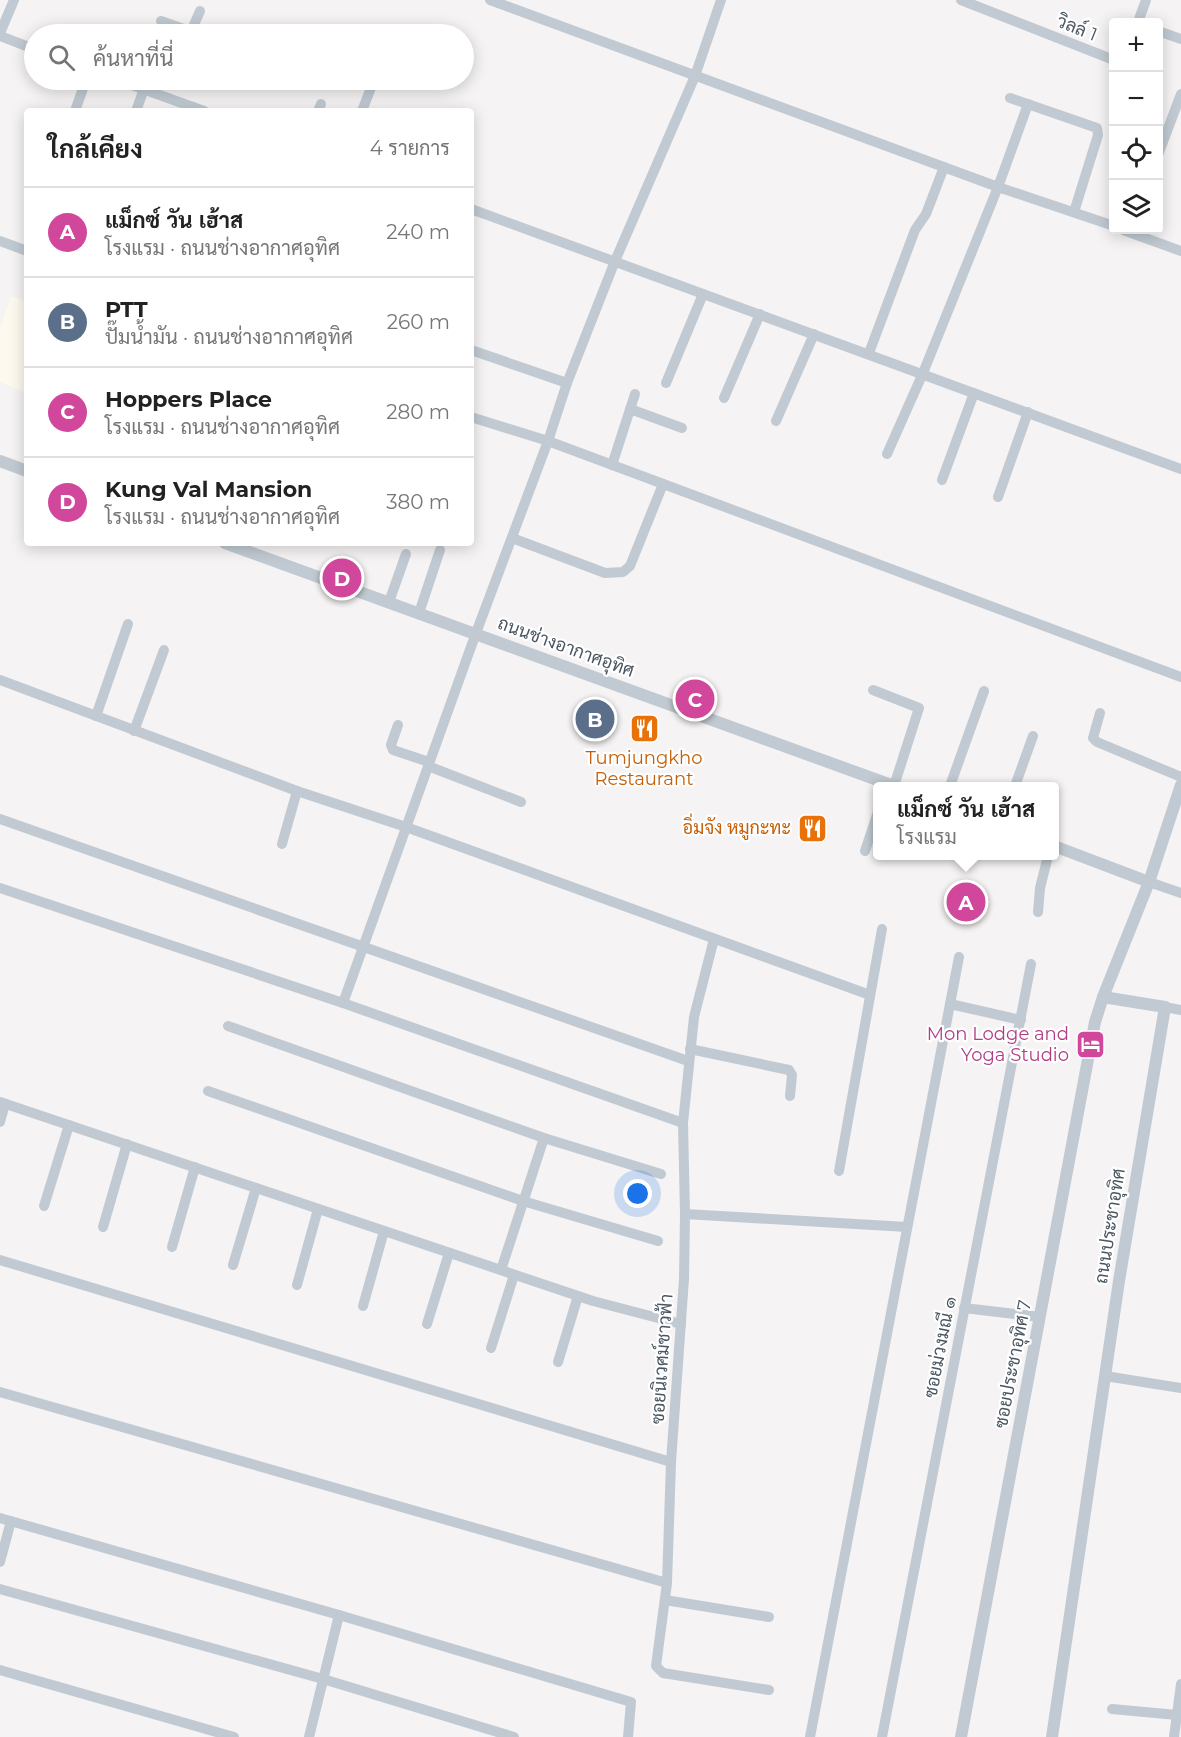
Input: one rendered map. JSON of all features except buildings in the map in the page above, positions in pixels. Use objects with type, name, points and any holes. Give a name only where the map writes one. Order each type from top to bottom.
[{"type":"street","points":[[14,0],[0,35],[24,45]]},
{"type":"street","points":[[490,0],[998,187],[1109,225]]},
{"type":"street","points":[[343,1003],[476,633],[548,441],[567,383],[615,261],[695,75],[721,0]]},
{"type":"street","name":"วิลล์ 1","points":[[961,0],[1109,58]]},
{"type":"street","points":[[1139,18],[1146,0]]},
{"type":"street","points":[[196,24],[200,11]]},
{"type":"street","points":[[161,21],[168,24]]},
{"type":"street","points":[[1163,33],[1181,39]]},
{"type":"street","points":[[76,108],[82,90]]},
{"type":"street","points":[[136,108],[138,90]]},
{"type":"street","points":[[151,90],[196,108]]},
{"type":"street","points":[[363,108],[370,90]]},
{"type":"street","points":[[1163,142],[1181,94]]},
{"type":"street","points":[[1010,98],[1097,128],[1098,135],[1074,212]]},
{"type":"street","points":[[887,454],[923,373],[998,187],[1028,104]]},
{"type":"street","points":[[868,353],[875,340],[880,321],[915,231],[926,214],[944,167]]},
{"type":"street","points":[[474,210],[1181,469]]},
{"type":"street","points":[[1139,234],[1181,250]]},
{"type":"street","points":[[0,241],[24,250]]},
{"type":"street","points":[[666,383],[703,294]]},
{"type":"street","points":[[723,398],[760,314]]},
{"type":"street","points":[[776,421],[814,334]]},
{"type":"street","points":[[474,351],[567,383]]},
{"type":"street","points":[[942,480],[974,393]]},
{"type":"street","points":[[612,465],[635,394]]},
{"type":"street","points":[[630,409],[682,428]]},
{"type":"street","points":[[998,497],[1028,412]]},
{"type":"street","points":[[474,418],[548,441],[1181,677]]},
{"type":"street","points":[[0,461],[24,470]]},
{"type":"street","points":[[512,538],[605,573],[623,573],[630,566],[663,484]]},
{"type":"street","name":"ถนนช่างอากาศอุทิศ","points":[[233,546],[878,782]]},
{"type":"street","points":[[418,613],[440,550]]},
{"type":"street","points":[[388,602],[406,554]]},
{"type":"street","points":[[96,716],[129,624]]},
{"type":"street","points":[[134,731],[164,650]]},
{"type":"street","points":[[0,680],[297,791],[406,827],[870,995]]},
{"type":"street","points":[[873,690],[919,708],[891,782]]},
{"type":"street","points":[[951,782],[984,691]]},
{"type":"street","points":[[1100,713],[1093,738],[1097,742],[1181,777]]},
{"type":"street","points":[[398,725],[391,745],[393,750],[520,801]]},
{"type":"street","points":[[1016,782],[1033,736]]},
{"type":"street","points":[[1181,785],[1149,882],[1102,997],[1181,1010]]},
{"type":"street","points":[[282,844],[297,791]]},
{"type":"street","points":[[0,819],[688,1061]]},
{"type":"street","points":[[865,851],[873,827]]},
{"type":"street","points":[[1059,848],[1181,893]]},
{"type":"street","points":[[1038,912],[1040,888],[1047,860]]},
{"type":"street","points":[[0,888],[343,1003],[683,1123]]},
{"type":"street","points":[[839,1171],[882,929]]},
{"type":"street","name":"ซอยนิเวศม์ชาวฟ้า","points":[[714,939],[694,1017],[683,1123],[685,1214],[681,1324],[671,1462],[667,1583],[656,1666],[663,1673],[769,1690]]},
{"type":"street","points":[[810,1737],[878,1368],[908,1227],[959,957]]},
{"type":"street","name":"ซอยม่วงมณี ๑","points":[[882,1737],[1031,964]]},
{"type":"street","name":"ซอยประชาอุทิศ 7","points":[[961,1737],[1095,1022],[1102,997]]},
{"type":"street","points":[[950,1004],[1021,1020]]},
{"type":"street","name":"ถนนประชาอุทิศ","points":[[1052,1737],[1119,1281],[1165,1007]]},
{"type":"street","points":[[228,1026],[544,1138],[661,1174]]},
{"type":"street","points":[[690,1049],[789,1070],[792,1075],[790,1096]]},
{"type":"street","points":[[208,1091],[523,1201],[658,1241]]},
{"type":"street","points":[[0,1122],[3,1103],[578,1296],[681,1324]]},
{"type":"street","points":[[44,1206],[69,1125]]},
{"type":"street","points":[[501,1270],[544,1138]]},
{"type":"street","points":[[103,1227],[127,1144]]},
{"type":"street","points":[[172,1247],[195,1167]]},
{"type":"street","points":[[233,1264],[256,1188]]},
{"type":"street","points":[[297,1285],[318,1209]]},
{"type":"street","points":[[685,1214],[908,1227]]},
{"type":"street","points":[[363,1306],[384,1231]]},
{"type":"street","points":[[427,1324],[449,1253]]},
{"type":"street","points":[[0,1260],[671,1462]]},
{"type":"street","points":[[490,1348],[514,1275]]},
{"type":"street","points":[[558,1362],[578,1296]]},
{"type":"street","points":[[964,1308],[1040,1317]]},
{"type":"street","points":[[1105,1376],[1181,1388]]},
{"type":"street","points":[[0,1392],[667,1583]]},
{"type":"street","points":[[0,1562],[5,1519],[632,1702],[628,1737]]},
{"type":"street","points":[[0,1589],[323,1679],[514,1737]]},
{"type":"street","points":[[665,1600],[769,1617]]},
{"type":"street","points":[[309,1737],[339,1615]]},
{"type":"street","points":[[0,1670],[234,1737]]},
{"type":"street","points":[[1174,1737],[1181,1684]]},
{"type":"street","points":[[1112,1709],[1177,1715]]},
{"type":"shaded area","points":[[11,296],[24,301],[24,392],[0,382],[0,328]]},
{"type":"place","name":"Kung Val Mansion","points":[[342,578]]},
{"type":"place","name":"Hoppers Place","points":[[695,699]]},
{"type":"place","name":"PTT","points":[[595,719]]},
{"type":"place","name":"Tumjungkho Restaurant","points":[[644,729]]},
{"type":"place","name":"อิ่มจัง หมูกะทะ","points":[[812,828]]},
{"type":"place","name":"แม็กซ์ วัน เฮ้าส","points":[[966,902]]},
{"type":"place","name":"Mon Lodge and Yoga Studio","points":[[1090,1044]]}]
